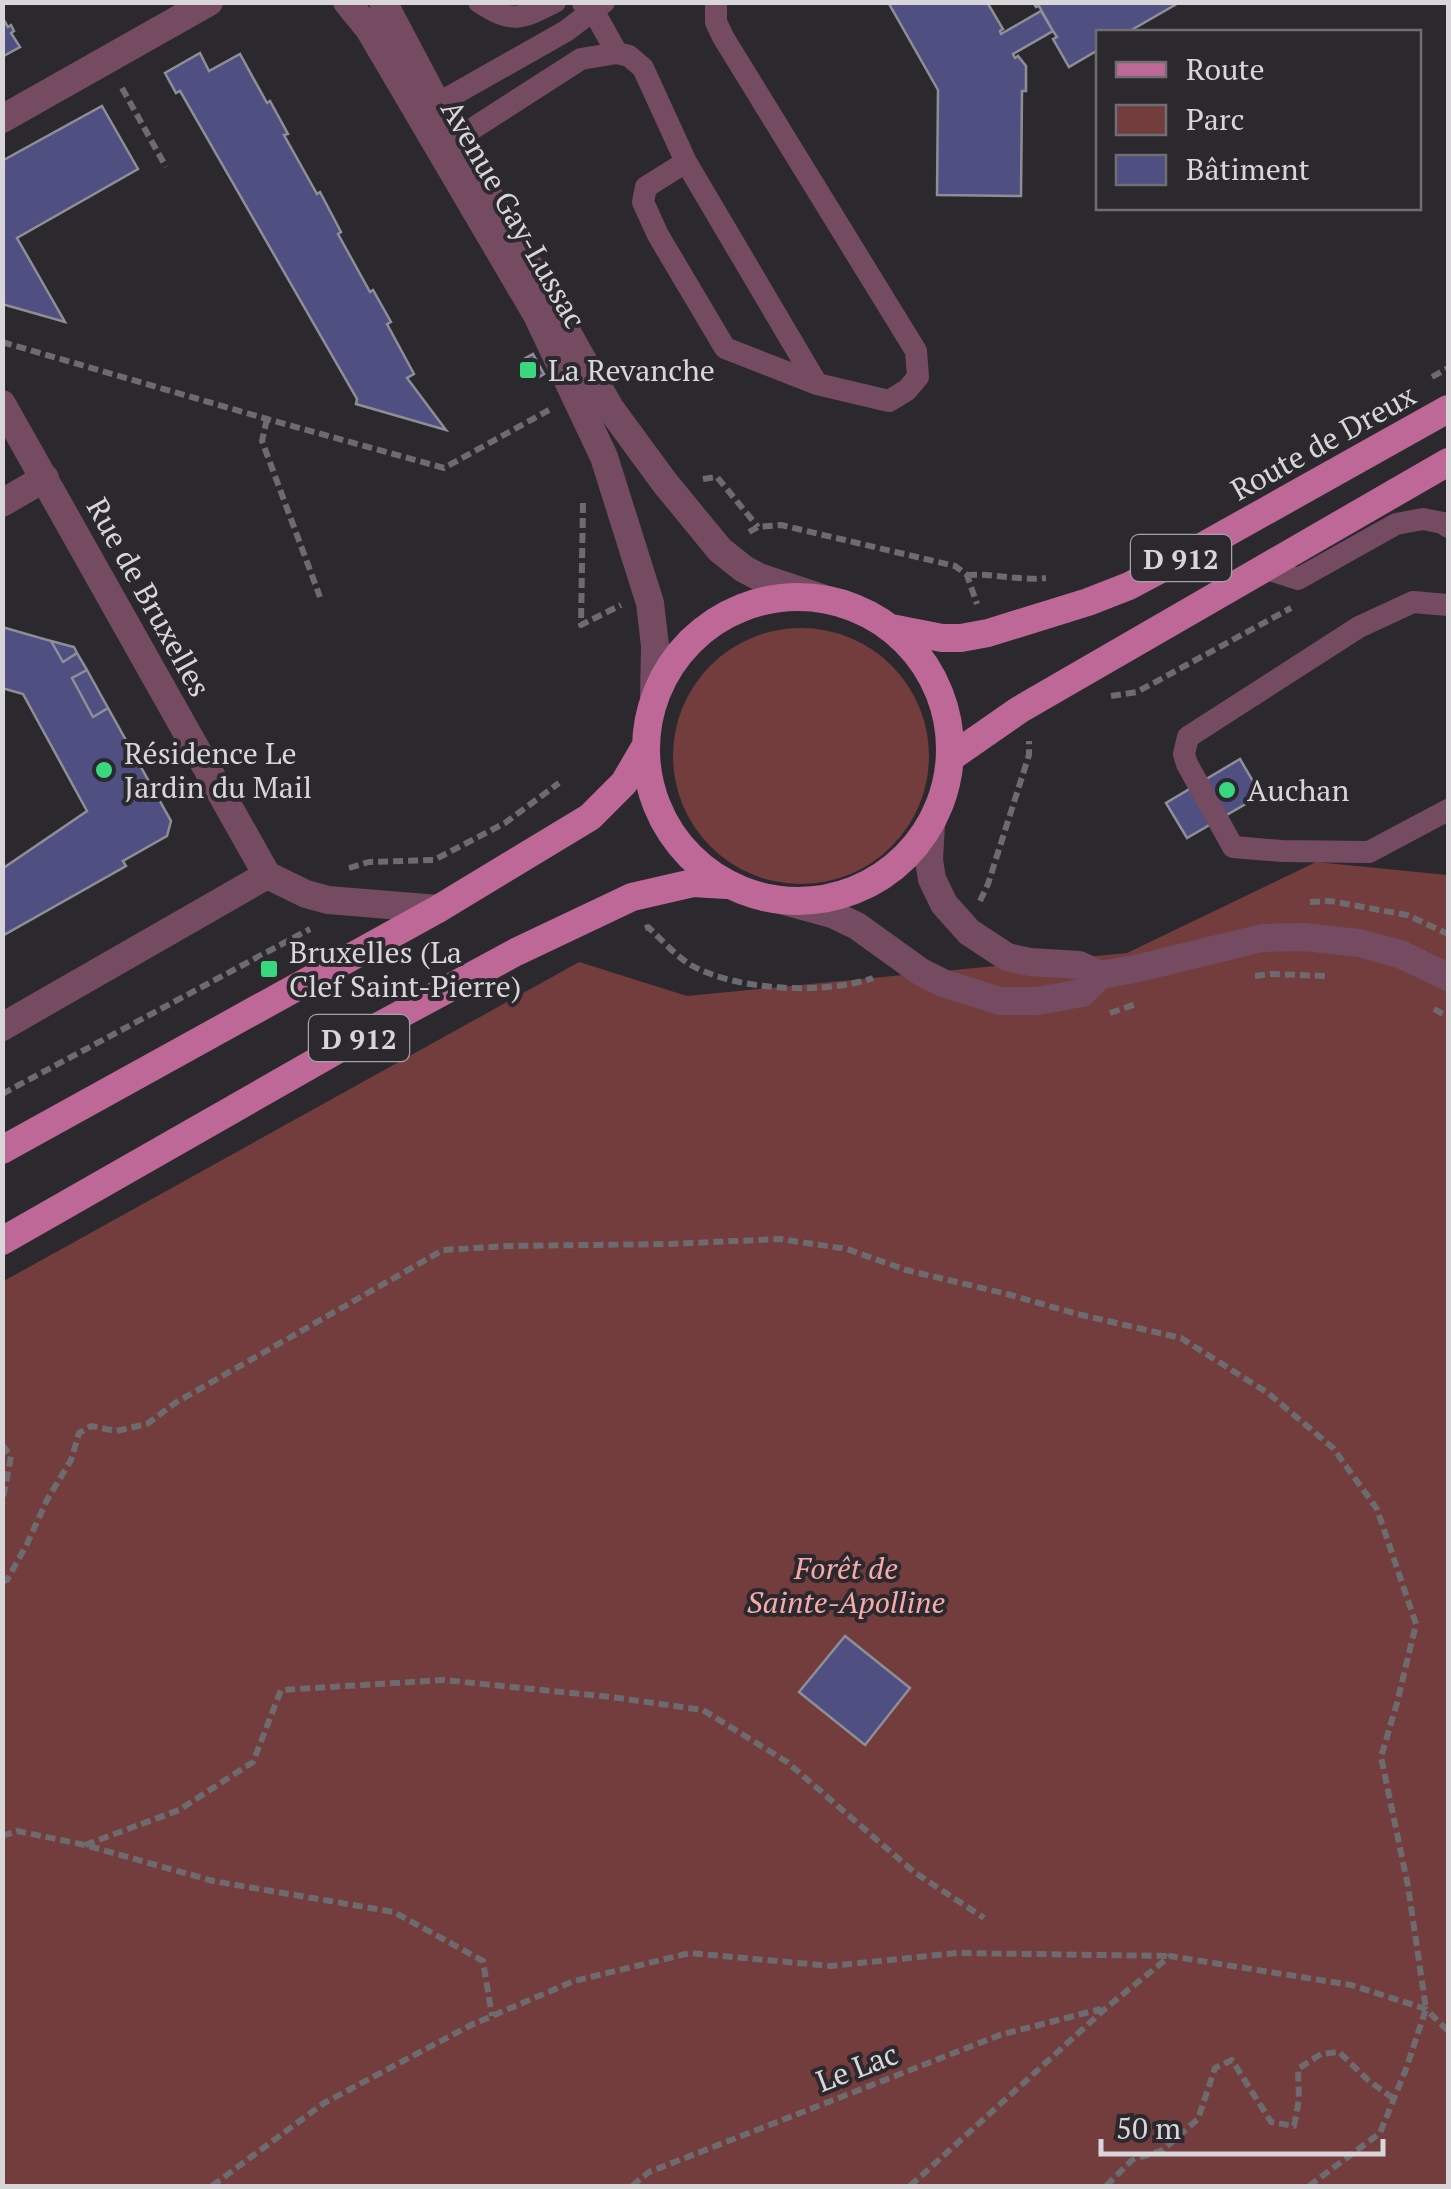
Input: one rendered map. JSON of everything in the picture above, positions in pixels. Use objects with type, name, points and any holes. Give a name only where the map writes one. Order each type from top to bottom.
[{"type":"main road","name":"Route de Dreux","points":[[891,628],[961,638],[988,633],[1129,586],[1448,410]]},
{"type":"main road","name":"D 912","points":[[950,758],[1019,710],[1448,462]]},
{"type":"main road","points":[[822,598],[866,612],[891,628],[918,654],[937,686],[948,721],[947,781],[931,824],[912,850],[862,888],[832,898],[784,901],[753,894],[698,864],[669,830],[648,775],[648,722],[664,676],[679,654],[720,618],[769,599],[822,598]]},
{"type":"main road","name":"D 912","points":[[2,1150],[438,909],[590,817],[624,782],[646,745]]},
{"type":"main road","name":"D 912","points":[[2,1240],[516,952],[632,897],[693,883],[734,886]]},
{"type":"street","points":[[2,119],[209,2]]},
{"type":"street","name":"Avenue Gay-Lussac","points":[[347,2],[370,29],[537,315],[604,457],[646,591],[655,646],[654,700]]},
{"type":"street","name":"Avenue Gay-Lussac","points":[[383,2],[610,408],[665,483],[720,550],[744,569],[759,578],[822,598]]},
{"type":"street","name":"Rue de Bruxelles","points":[[2,404],[267,875]]},
{"type":"street","points":[[2,502],[44,478]]},
{"type":"street","points":[[931,824],[932,879],[944,904],[968,932],[1007,957],[1079,965],[1100,974],[1262,938],[1304,937],[1360,943],[1400,954],[1448,977]]},
{"type":"street","points":[[2,1028],[267,875],[328,900],[438,909]]},
{"type":"street","points":[[784,901],[832,914],[857,926],[943,983],[1000,1001],[1082,993],[1100,974]]},
{"type":"lane","points":[[480,2],[500,16],[524,18],[556,2]]},
{"type":"lane","points":[[686,162],[646,187],[644,202],[667,251],[725,348],[817,384],[889,401],[907,390],[918,377],[916,352],[723,37],[716,22],[716,2]]},
{"type":"lane","points":[[437,104],[566,31],[593,5],[617,53]]},
{"type":"lane","points":[[458,138],[581,58],[617,53],[629,56],[642,68],[686,162],[817,384]]},
{"type":"lane","points":[[1267,569],[1298,580],[1396,524],[1423,519],[1448,527]]},
{"type":"lane","points":[[1448,606],[1413,602],[1358,627],[1188,738],[1184,754],[1233,847],[1369,852],[1448,810]]},
{"type":"path","points":[[106,60],[166,167]]},
{"type":"path","points":[[2,342],[444,468],[576,394]]},
{"type":"path","points":[[1432,378],[1448,368]]},
{"type":"path","points":[[267,419],[262,441],[320,597]]},
{"type":"path","points":[[604,457],[584,501],[580,625],[646,591]]},
{"type":"path","points":[[720,550],[758,527],[782,524],[955,566],[967,575],[988,633]]},
{"type":"path","points":[[967,575],[1051,578]]},
{"type":"path","points":[[1102,697],[1138,692],[1293,606]]},
{"type":"path","points":[[971,912],[988,884],[1029,755],[1030,736],[1019,710]]},
{"type":"path","points":[[369,862],[434,860],[505,822],[559,783]]},
{"type":"path","points":[[2,1094],[321,923]]},
{"type":"path","points":[[648,927],[689,963],[729,981],[806,990],[884,974]]},
{"type":"path","points":[[2,1582],[7,1580],[46,1500],[71,1460],[79,1433],[91,1426],[116,1431],[147,1424],[191,1394],[444,1250],[780,1238],[846,1249],[906,1270],[1181,1338],[1268,1393],[1333,1448],[1377,1509],[1416,1624],[1380,1757],[1408,1886],[1426,2009],[1380,2133],[1309,2186]]},
{"type":"path","points":[[2,1446],[11,1456],[2,1504]]},
{"type":"path","points":[[85,1845],[179,1810],[253,1762],[281,1690],[444,1680],[704,1710],[788,1762],[914,1872],[984,1918]]},
{"type":"path","points":[[2,1836],[17,1831],[85,1845],[213,1881],[394,1912],[483,1961],[492,2016]]},
{"type":"path","points":[[212,2186],[324,2103],[471,2025],[574,1982],[690,1953],[831,1966],[957,1953],[1170,1956],[1351,1985],[1426,2009],[1448,2032]]},
{"type":"path","points":[[910,2186],[1106,2008],[1170,1956]]},
{"type":"path","name":"Le Lac","points":[[632,2186],[649,2172],[1000,2035],[1106,2008]]},
{"type":"path","points":[[1106,2186],[1132,2160],[1163,2150],[1198,2119],[1215,2068],[1232,2060],[1271,2122],[1294,2126],[1299,2098],[1298,2069],[1321,2054],[1339,2052],[1368,2081],[1394,2098]]},
{"type":"green space","points":[[801,628],[850,638],[891,666],[919,707],[929,756],[919,805],[891,846],[850,874],[801,884],[752,874],[711,846],[683,805],[673,756],[683,707],[711,666],[752,638]]},
{"type":"green space","name":"Forêt de Sainte-Apolline","points":[[1316,862],[1448,875],[1448,2186],[3,2186],[2,1282],[579,962],[687,996],[1127,953]]},
{"type":"building","points":[[888,2],[987,2],[1003,29],[1001,34],[1041,11],[1053,31],[1013,54],[1026,66],[1026,91],[1022,91],[1021,196],[937,195],[938,90]]},
{"type":"building","points":[[1033,2],[1180,2],[1131,30],[1096,30],[1096,51],[1069,67],[1053,39],[1057,37],[1039,6]]},
{"type":"building","points":[[2,17],[8,27],[11,25],[11,33],[20,47],[2,57]]},
{"type":"building","points":[[200,53],[209,71],[240,54],[267,103],[270,101],[317,194],[320,192],[370,292],[373,290],[391,322],[387,324],[414,374],[407,378],[446,430],[356,404],[357,399],[180,91],[176,93],[165,73]]},
{"type":"building","points":[[102,106],[138,169],[17,238],[65,322],[2,304],[2,161]]},
{"type":"building","points":[[533,354],[544,374],[534,380],[522,360]]},
{"type":"building","name":"Résidence Le Jardin du Mail","points":[[2,627],[51,641],[63,662],[77,653],[87,670],[72,678],[93,717],[108,708],[171,821],[167,836],[123,861],[126,866],[2,936],[2,869],[87,811],[23,694],[2,688]]},
{"type":"building","points":[[51,641],[74,647],[77,653],[63,662]]},
{"type":"building","points":[[87,670],[108,708],[93,717],[72,678]]},
{"type":"building","points":[[1240,759],[1261,795],[1187,838],[1166,803]]},
{"type":"building","points":[[845,1636],[910,1688],[865,1745],[799,1692]]},
{"type":"place","name":"La Revanche","points":[[528,370]]},
{"type":"place","name":"Résidence Le Jardin du Mail","points":[[104,770]]},
{"type":"place","name":"Auchan","points":[[1227,790]]},
{"type":"place","name":"Bruxelles (La Clef Saint-Pierre)","points":[[269,969]]}]
